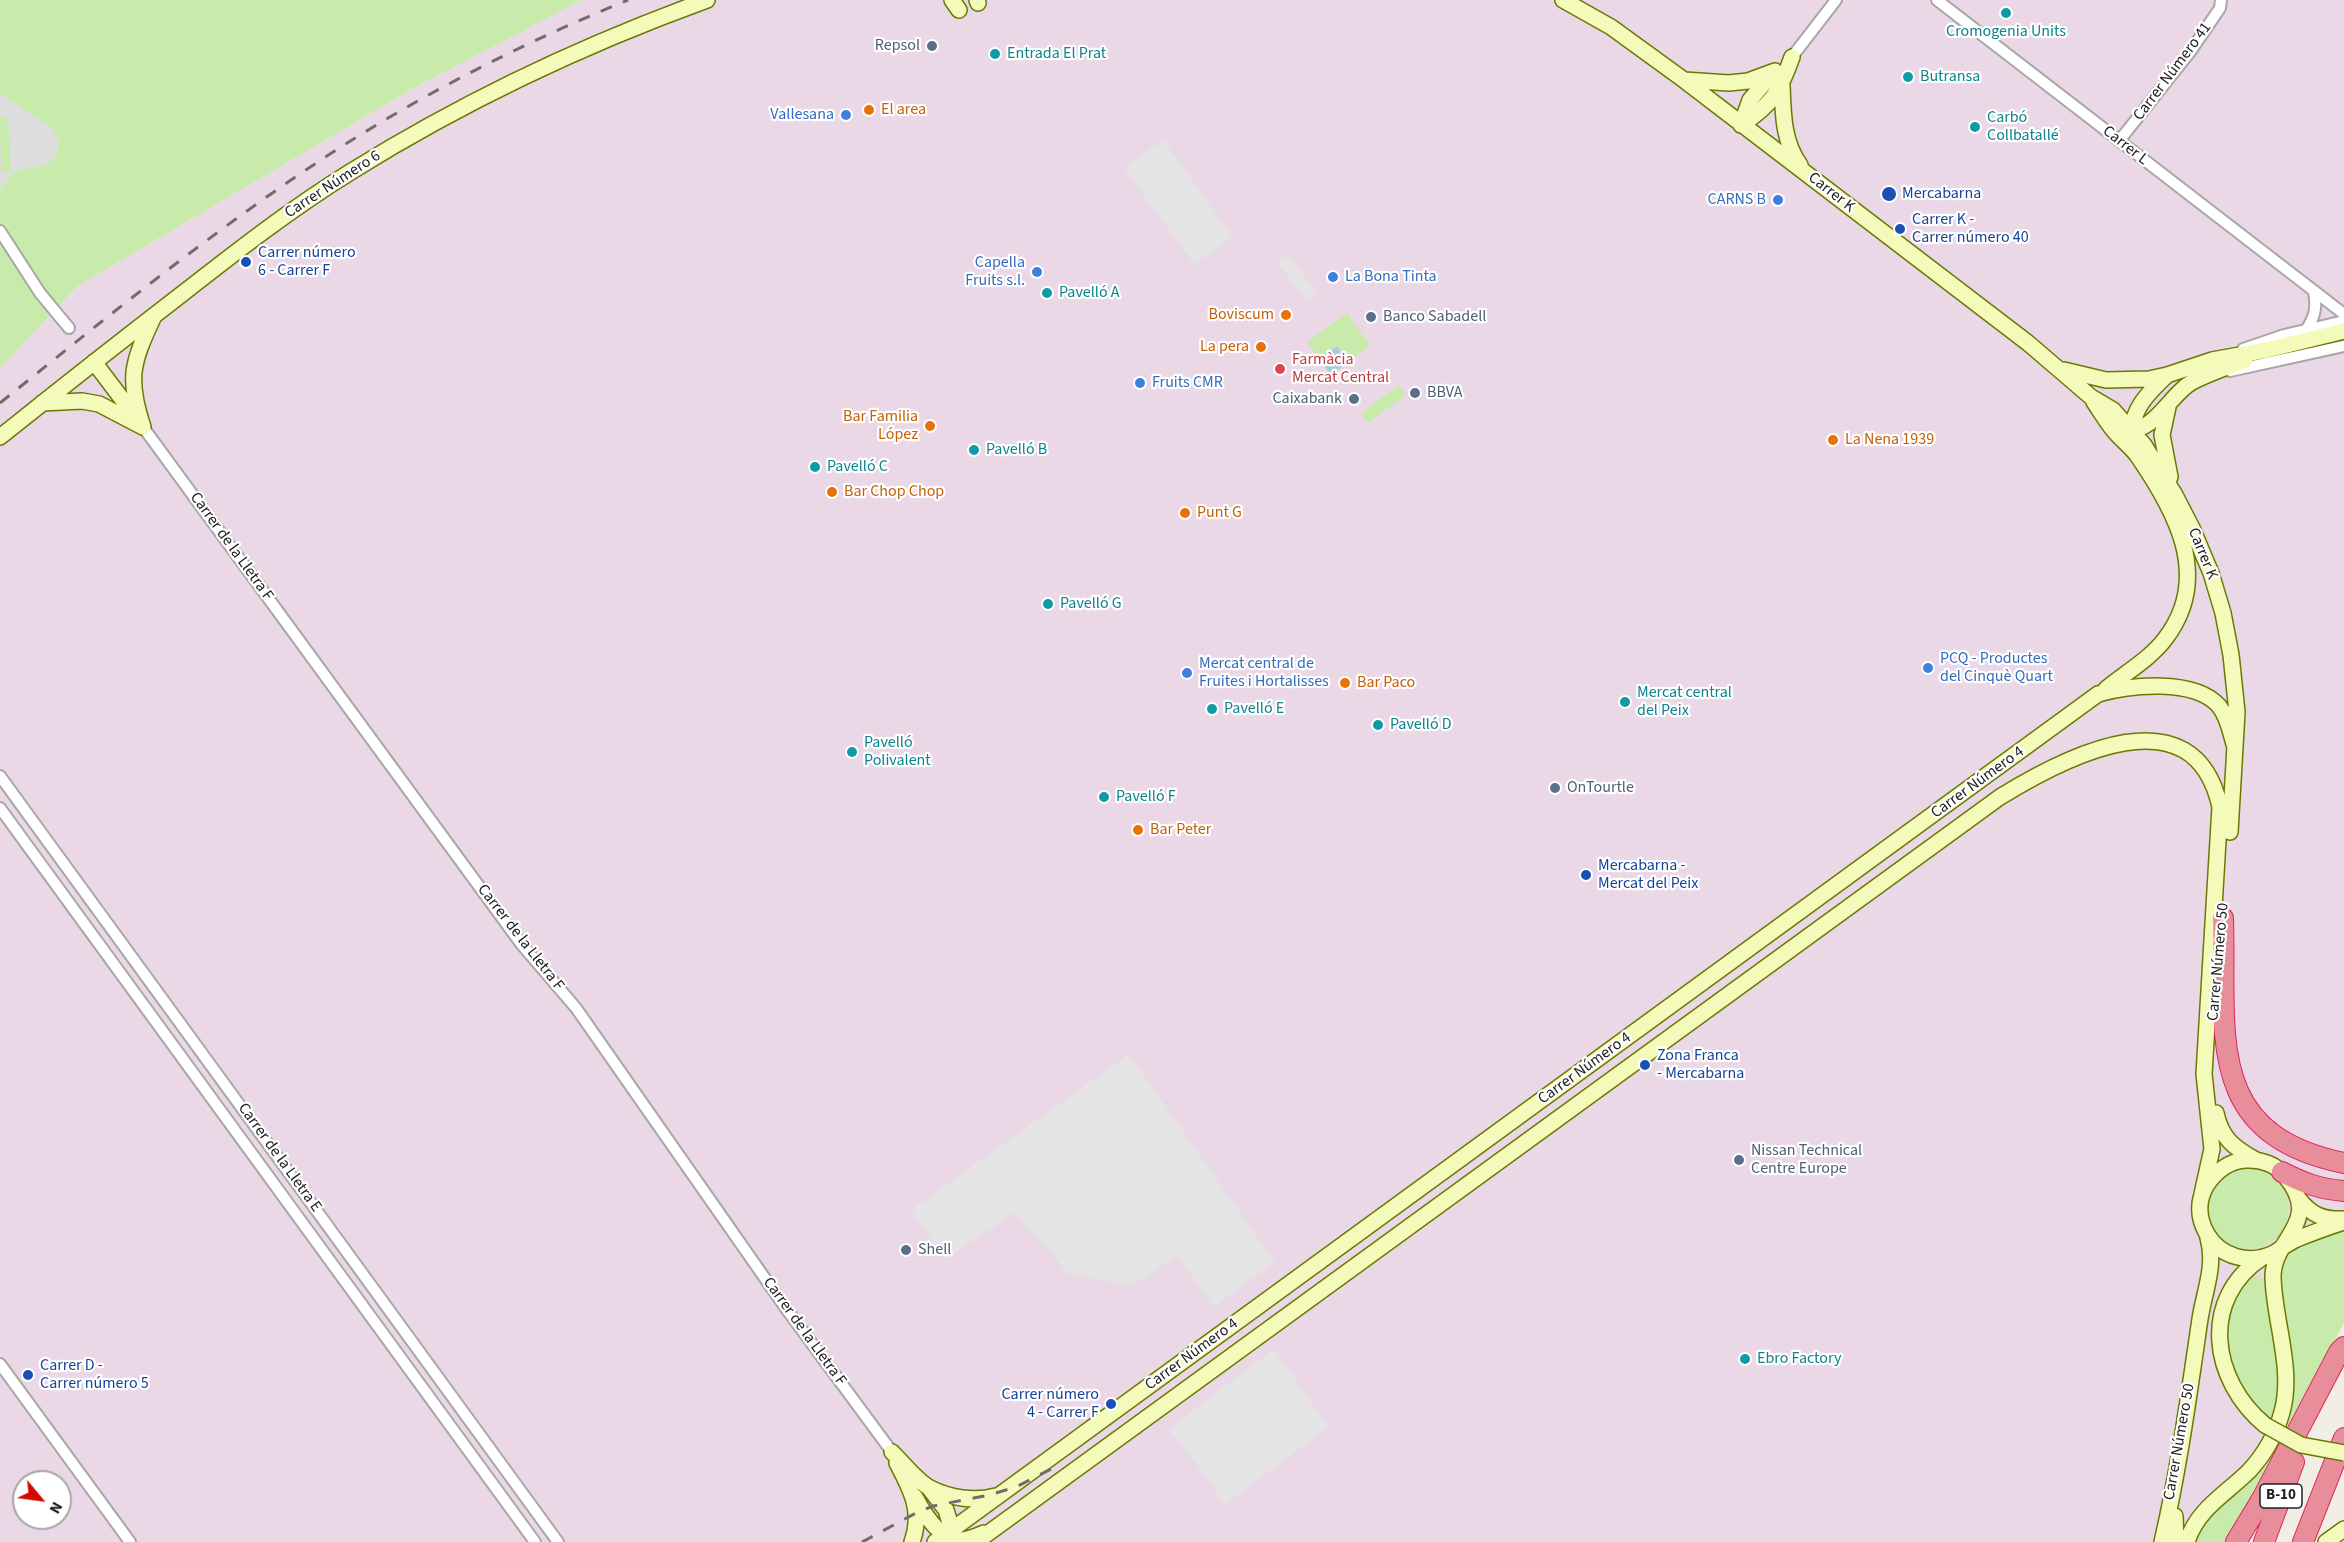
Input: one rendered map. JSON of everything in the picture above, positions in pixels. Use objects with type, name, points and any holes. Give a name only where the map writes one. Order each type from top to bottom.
[{"type":"highway","points":[[2223,918],[2226,1041],[2230,1071],[2237,1093],[2254,1118],[2278,1138],[2307,1154],[2344,1163]]},
{"type":"highway","points":[[2282,1172],[2305,1184],[2325,1190],[2344,1191]]},
{"type":"highway","points":[[2236,1542],[2262,1499],[2339,1352],[2344,1347]]},
{"type":"highway","name":"B-10","points":[[2264,1542],[2292,1467],[2344,1359]]},
{"type":"highway","name":"B-10","points":[[2303,1542],[2344,1438]]},
{"type":"street","name":"Carrer Número 6","points":[[0,437],[261,233],[351,172],[437,121],[548,65],[613,36],[707,0]]},
{"type":"street","name":"Carrer K","points":[[1563,0],[1611,27],[1684,80],[2058,368],[2091,397],[2113,410],[2155,461],[2175,495],[2203,552],[2223,613],[2234,682],[2237,728],[2234,744]]},
{"type":"street","points":[[1741,125],[1766,108],[1779,78],[1792,57],[1836,0]]},
{"type":"street","name":"Carrer L","points":[[1936,0],[2344,314]]},
{"type":"street","points":[[2211,0],[2220,4]]},
{"type":"street","name":"Carrer Número 41","points":[[2119,141],[2190,52],[2220,4]]},
{"type":"street","points":[[1684,80],[1729,83],[1779,78]]},
{"type":"street","points":[[1779,78],[1785,131],[1791,152],[1807,175]]},
{"type":"street","points":[[0,231],[40,293],[69,328]]},
{"type":"street","points":[[2311,334],[2316,303],[2314,292]]},
{"type":"street","points":[[143,427],[138,411],[135,358],[154,315]]},
{"type":"street","points":[[2058,368],[2112,381],[2149,379],[2214,366],[2267,350],[2344,321]]},
{"type":"street","points":[[2104,416],[2131,430],[2145,426],[2175,395],[2214,366],[2284,335],[2344,332]]},
{"type":"street","points":[[2214,366],[2259,366],[2344,346]]},
{"type":"street","points":[[94,362],[143,427]]},
{"type":"street","points":[[2135,453],[2131,430],[2139,406],[2144,398],[2168,375]]},
{"type":"street","points":[[2175,395],[2165,414],[2162,429],[2163,449],[2175,495]]},
{"type":"street","name":"Carrer K","points":[[2091,397],[2114,432],[2135,453],[2163,498],[2184,539],[2188,567],[2181,609],[2165,640],[2098,694]]},
{"type":"street","points":[[42,403],[82,401],[99,404],[143,427]]},
{"type":"street","name":"Carrer de la Lletra F","points":[[143,427],[522,945],[576,1008],[785,1307],[892,1452]]},
{"type":"street","name":"Carrer Número 4","points":[[948,1537],[1001,1494],[2098,694],[2132,686],[2195,692],[2218,705],[2228,721],[2234,744]]},
{"type":"street","name":"Carrer Número 4","points":[[976,1542],[2000,797],[2042,771],[2104,747],[2132,742],[2153,741],[2173,744],[2193,755],[2208,772]]},
{"type":"street","name":"Carrer Número 50","points":[[2234,744],[2211,1058],[2213,1096],[2218,1124],[2225,1138],[2237,1149],[2256,1160]]},
{"type":"street","name":"Carrer Número 50","points":[[2202,1194],[2212,1149],[2204,1074],[2221,819],[2217,791],[2208,772]]},
{"type":"street","name":"Carrer de la Lletra E","points":[[0,776],[558,1542]]},
{"type":"street","name":"Carrer de la Lletra E","points":[[0,808],[536,1542]]},
{"type":"street","points":[[2256,1160],[2266,1162],[2282,1172],[2292,1184],[2306,1209],[2320,1217],[2344,1220],[2283,1245],[2274,1253],[2248,1259],[2232,1256],[2216,1246],[2208,1237],[2200,1216],[2202,1194],[2221,1169],[2236,1162],[2256,1160]]},
{"type":"street","points":[[2187,1542],[2203,1512],[2256,1463],[2280,1422],[2285,1388],[2273,1275],[2277,1258],[2299,1218],[2298,1198]]},
{"type":"street","name":"Carrer Número 50","points":[[2162,1542],[2179,1456],[2202,1303],[2212,1259],[2208,1237]]},
{"type":"street","points":[[2264,1256],[2242,1273],[2229,1293],[2220,1316],[2219,1337],[2222,1356],[2234,1389],[2247,1408],[2265,1425],[2301,1445],[2344,1453]]},
{"type":"street","points":[[0,1364],[130,1542]]},
{"type":"street","points":[[892,1452],[930,1488],[946,1510],[948,1537]]},
{"type":"street","points":[[892,1452],[926,1517],[948,1537],[963,1540],[991,1531]]},
{"type":"street","points":[[2176,1542],[2175,1507],[2179,1456]]},
{"type":"street","points":[[930,1488],[964,1498],[982,1499],[1001,1494]]},
{"type":"street","points":[[912,1542],[916,1523],[915,1497]]},
{"type":"street","points":[[2326,1542],[2344,1529]]},
{"type":"shaded area","points":[[582,0],[2344,0],[2344,1314],[2243,1542],[0,1542],[0,368],[78,286],[412,89]]},
{"type":"shaded area","points":[[0,93],[54,129],[58,143],[57,154],[48,164],[14,171],[0,189]]},
{"type":"shaded area","points":[[1163,140],[1233,237],[1194,264],[1124,168]]},
{"type":"shaded area","points":[[1288,254],[1317,293],[1306,301],[1277,262]]},
{"type":"shaded area","points":[[1129,1054],[1275,1262],[1214,1307],[1177,1256],[1132,1286],[1068,1274],[1041,1240],[1036,1238],[1015,1213],[945,1259],[911,1210]]},
{"type":"shaded area","points":[[1274,1349],[1329,1427],[1225,1504],[1179,1440],[1168,1430]]},
{"type":"green space","points":[[0,0],[582,0],[412,89],[78,286],[0,368],[0,189],[14,171],[48,164],[57,154],[58,143],[53,129],[0,93]]},
{"type":"green space","points":[[0,117],[8,117],[11,171],[1,173]]},
{"type":"green space","points":[[1347,313],[1370,346],[1348,362],[1336,346],[1319,359],[1307,342]]},
{"type":"green space","points":[[1399,385],[1406,395],[1368,423],[1361,413]]},
{"type":"green space","points":[[2249,1169],[2264,1172],[2277,1181],[2286,1194],[2289,1209],[2286,1224],[2277,1237],[2264,1246],[2249,1249],[2234,1246],[2221,1237],[2212,1224],[2209,1209],[2212,1194],[2221,1181],[2234,1172]]},
{"type":"green space","points":[[2344,1230],[2344,1323],[2230,1542],[2193,1542],[2202,1523],[2280,1435],[2279,1271],[2291,1252],[2305,1242]]},
{"type":"green space","points":[[2253,1274],[2269,1282],[2280,1378],[2276,1421],[2259,1407],[2245,1390],[2235,1372],[2230,1352],[2228,1332],[2231,1312]]},
{"type":"water","points":[[1337,346],[1348,362],[1331,375],[1319,359]]},
{"type":"railway","points":[[0,403],[203,243],[330,154],[402,110],[476,70],[551,33],[628,0]]},
{"type":"railway","points":[[862,1542],[933,1506],[1016,1487],[1053,1468]]},
{"type":"place","name":"Cromogenia Units","points":[[2006,13]]},
{"type":"place","name":"Repsol","points":[[932,46]]},
{"type":"place","name":"Entrada El Prat","points":[[995,54]]},
{"type":"place","name":"Butransa","points":[[1908,77]]},
{"type":"place","name":"El area","points":[[869,110]]},
{"type":"place","name":"Vallesana","points":[[846,115]]},
{"type":"place","name":"Carbó Collbatallé","points":[[1975,127]]},
{"type":"place","name":"Mercabarna","points":[[1889,194]]},
{"type":"place","name":"CARNS B","points":[[1778,200]]},
{"type":"place","name":"Carrer K - Carrer número 40","points":[[1900,229]]},
{"type":"place","name":"Carrer número 6 - Carrer F","points":[[246,262]]},
{"type":"place","name":"Capella Fruits s.l.","points":[[1037,272]]},
{"type":"place","name":"La Bona Tinta","points":[[1333,277]]},
{"type":"place","name":"Pavelló A","points":[[1047,293]]},
{"type":"place","name":"Boviscum","points":[[1286,315]]},
{"type":"place","name":"Banco Sabadell","points":[[1371,317]]},
{"type":"place","name":"La pera","points":[[1261,347]]},
{"type":"place","name":"Farmàcia Mercat Central","points":[[1280,369]]},
{"type":"place","name":"Fruits CMR","points":[[1140,383]]},
{"type":"place","name":"BBVA","points":[[1415,393]]},
{"type":"place","name":"Caixabank","points":[[1354,399]]},
{"type":"place","name":"Bar Familia López","points":[[930,426]]},
{"type":"place","name":"La Nena 1939","points":[[1833,440]]},
{"type":"place","name":"Pavelló B","points":[[974,450]]},
{"type":"place","name":"Pavelló C","points":[[815,467]]},
{"type":"place","name":"Bar Chop Chop","points":[[832,492]]},
{"type":"place","name":"Punt G","points":[[1185,513]]},
{"type":"place","name":"Pavelló G","points":[[1048,604]]},
{"type":"place","name":"PCQ - Productes del Cinquè Quart","points":[[1928,668]]},
{"type":"place","name":"Mercat central de Fruites i Hortalisses","points":[[1187,673]]},
{"type":"place","name":"Bar Paco","points":[[1345,683]]},
{"type":"place","name":"Mercat central del Peix","points":[[1625,702]]},
{"type":"place","name":"Pavelló E","points":[[1212,709]]},
{"type":"place","name":"Pavelló D","points":[[1378,725]]},
{"type":"place","name":"Pavelló Polivalent","points":[[852,752]]},
{"type":"place","name":"OnTourtle","points":[[1555,788]]},
{"type":"place","name":"Pavelló F","points":[[1104,797]]},
{"type":"place","name":"Bar Peter","points":[[1138,830]]},
{"type":"place","name":"Mercabarna - Mercat del Peix","points":[[1586,875]]},
{"type":"place","name":"Zona Franca - Mercabarna","points":[[1645,1065]]},
{"type":"place","name":"Nissan Technical Centre Europe","points":[[1739,1160]]},
{"type":"place","name":"Shell","points":[[906,1250]]},
{"type":"place","name":"Ebro Factory","points":[[1745,1359]]},
{"type":"place","name":"Carrer D - Carrer número 5","points":[[28,1375]]},
{"type":"place","name":"Carrer número 4 - Carrer F","points":[[1111,1404]]}]
